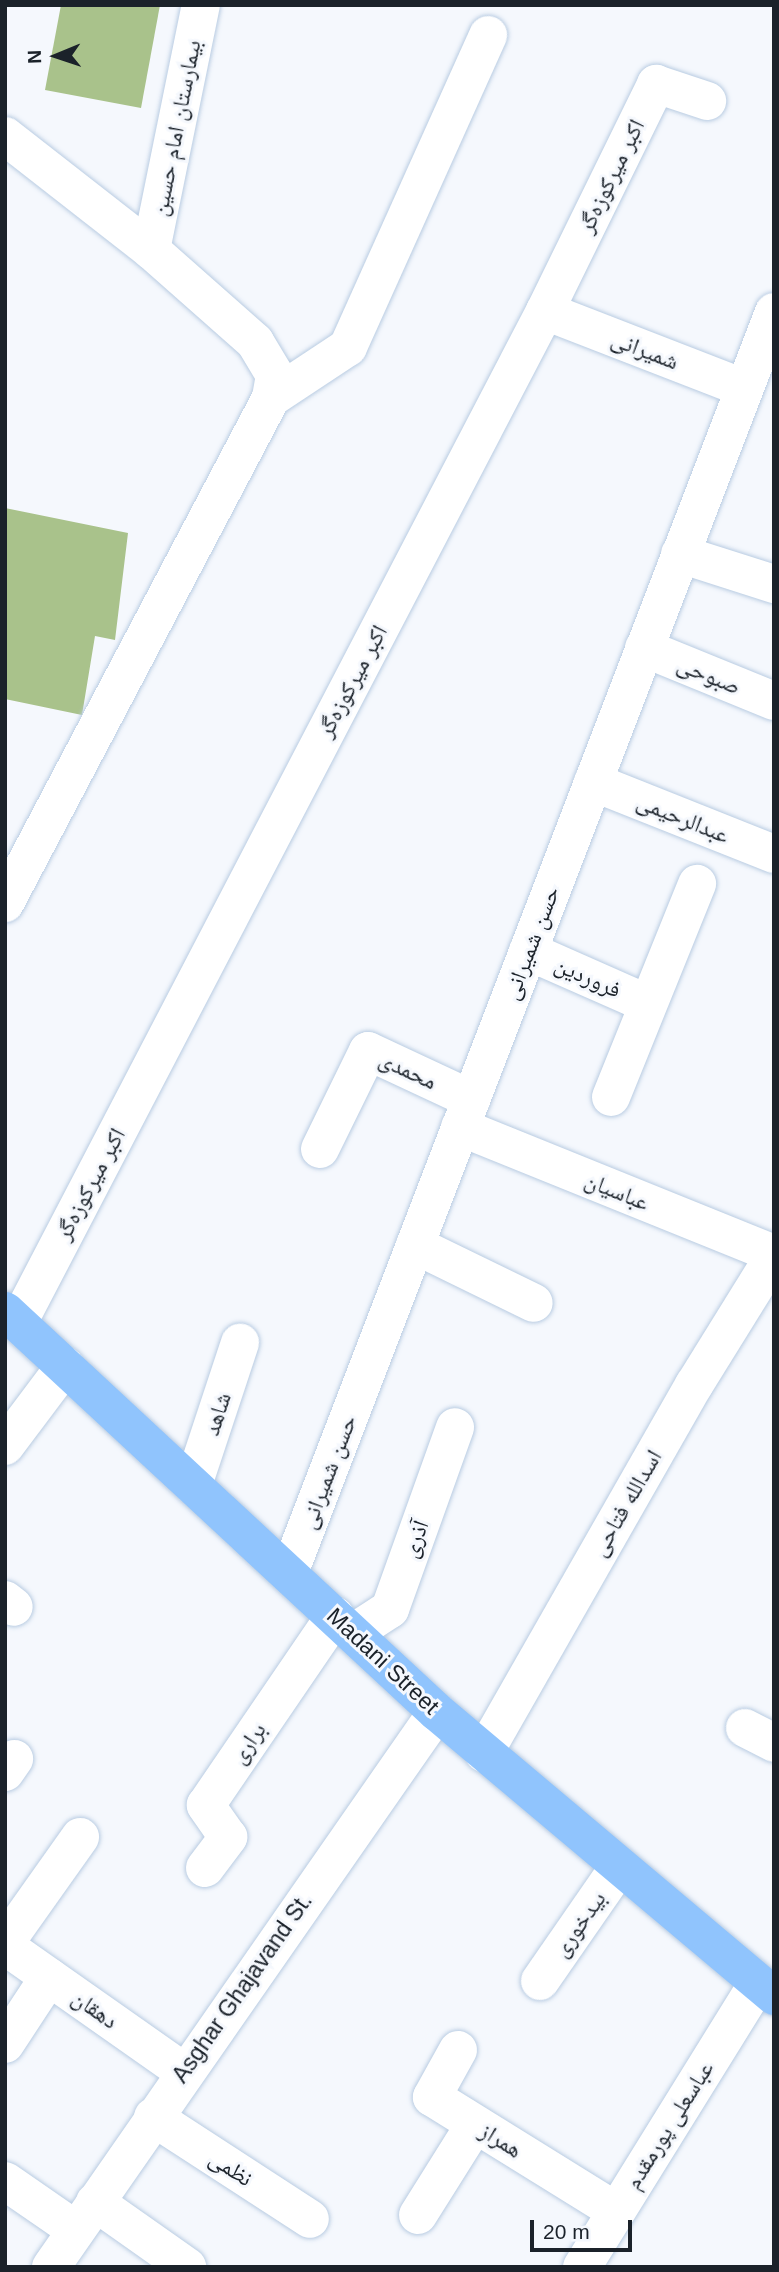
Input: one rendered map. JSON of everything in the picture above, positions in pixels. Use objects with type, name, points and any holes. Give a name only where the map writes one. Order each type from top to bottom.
[{"type":"main road","name":"Madani Street","points":[[12,1317],[437,1712],[766,1989]]},
{"type":"street","name":"بیمارستان امام حسین","points":[[151,250],[201,5]]},
{"type":"street","points":[[271,398],[348,347],[488,35]]},
{"type":"street","name":"اکبر میرکوزه‌گر","points":[[12,1317],[545,312],[656,84],[707,102]]},
{"type":"street","points":[[5,136],[151,250],[255,342],[275,375],[271,398],[5,903]]},
{"type":"street","name":"شمیرانی","points":[[545,312],[744,388]]},
{"type":"street","name":"حسن شمیرانی","points":[[289,1573],[774,312]]},
{"type":"street","points":[[680,554],[774,584]]},
{"type":"street","name":"صبوحی","points":[[644,648],[774,701]]},
{"type":"street","name":"عبدالرحیمی","points":[[593,782],[774,855]]},
{"type":"street","points":[[611,1097],[697,884]]},
{"type":"street","name":"فروردین","points":[[528,951],[648,1004]]},
{"type":"street","name":"محمدی","points":[[320,1149],[368,1051],[466,1113]]},
{"type":"street","name":"عباسیان","points":[[466,1113],[774,1255]]},
{"type":"street","points":[[415,1245],[534,1303]]},
{"type":"street","name":"اسدالله فتاحی","points":[[484,1753],[694,1385],[774,1255]]},
{"type":"street","name":"شاهد","points":[[193,1485],[240,1343]]},
{"type":"street","points":[[5,1446],[65,1366]]},
{"type":"street","name":"آذری","points":[[344,1625],[390,1609],[455,1427]]},
{"type":"street","name":"براری","points":[[205,1868],[228,1837],[206,1805],[344,1625]]},
{"type":"street","name":"Asghar Ghajavand St.","points":[[51,2267],[184,2072],[437,1712]]},
{"type":"street","points":[[5,1944],[80,1837]]},
{"type":"street","name":"بیدخوری","points":[[540,1981],[619,1867]]},
{"type":"street","name":"دهقان","points":[[5,1944],[184,2072]]},
{"type":"street","points":[[5,2044],[49,1977]]},
{"type":"street","name":"عباسعلی پورمقدم","points":[[582,2267],[616,2211],[766,1989]]},
{"type":"street","name":"همراز","points":[[458,2050],[432,2097],[616,2211]]},
{"type":"street","name":"نظمی","points":[[153,2117],[310,2219]]},
{"type":"street","points":[[418,2215],[475,2124]]},
{"type":"street","points":[[5,2180],[187,2267]]},
{"type":"building","points":[[61,5],[160,5],[141,108],[45,90]]},
{"type":"building","points":[[5,508],[128,533],[115,640],[95,636],[82,715],[5,699]]}]
